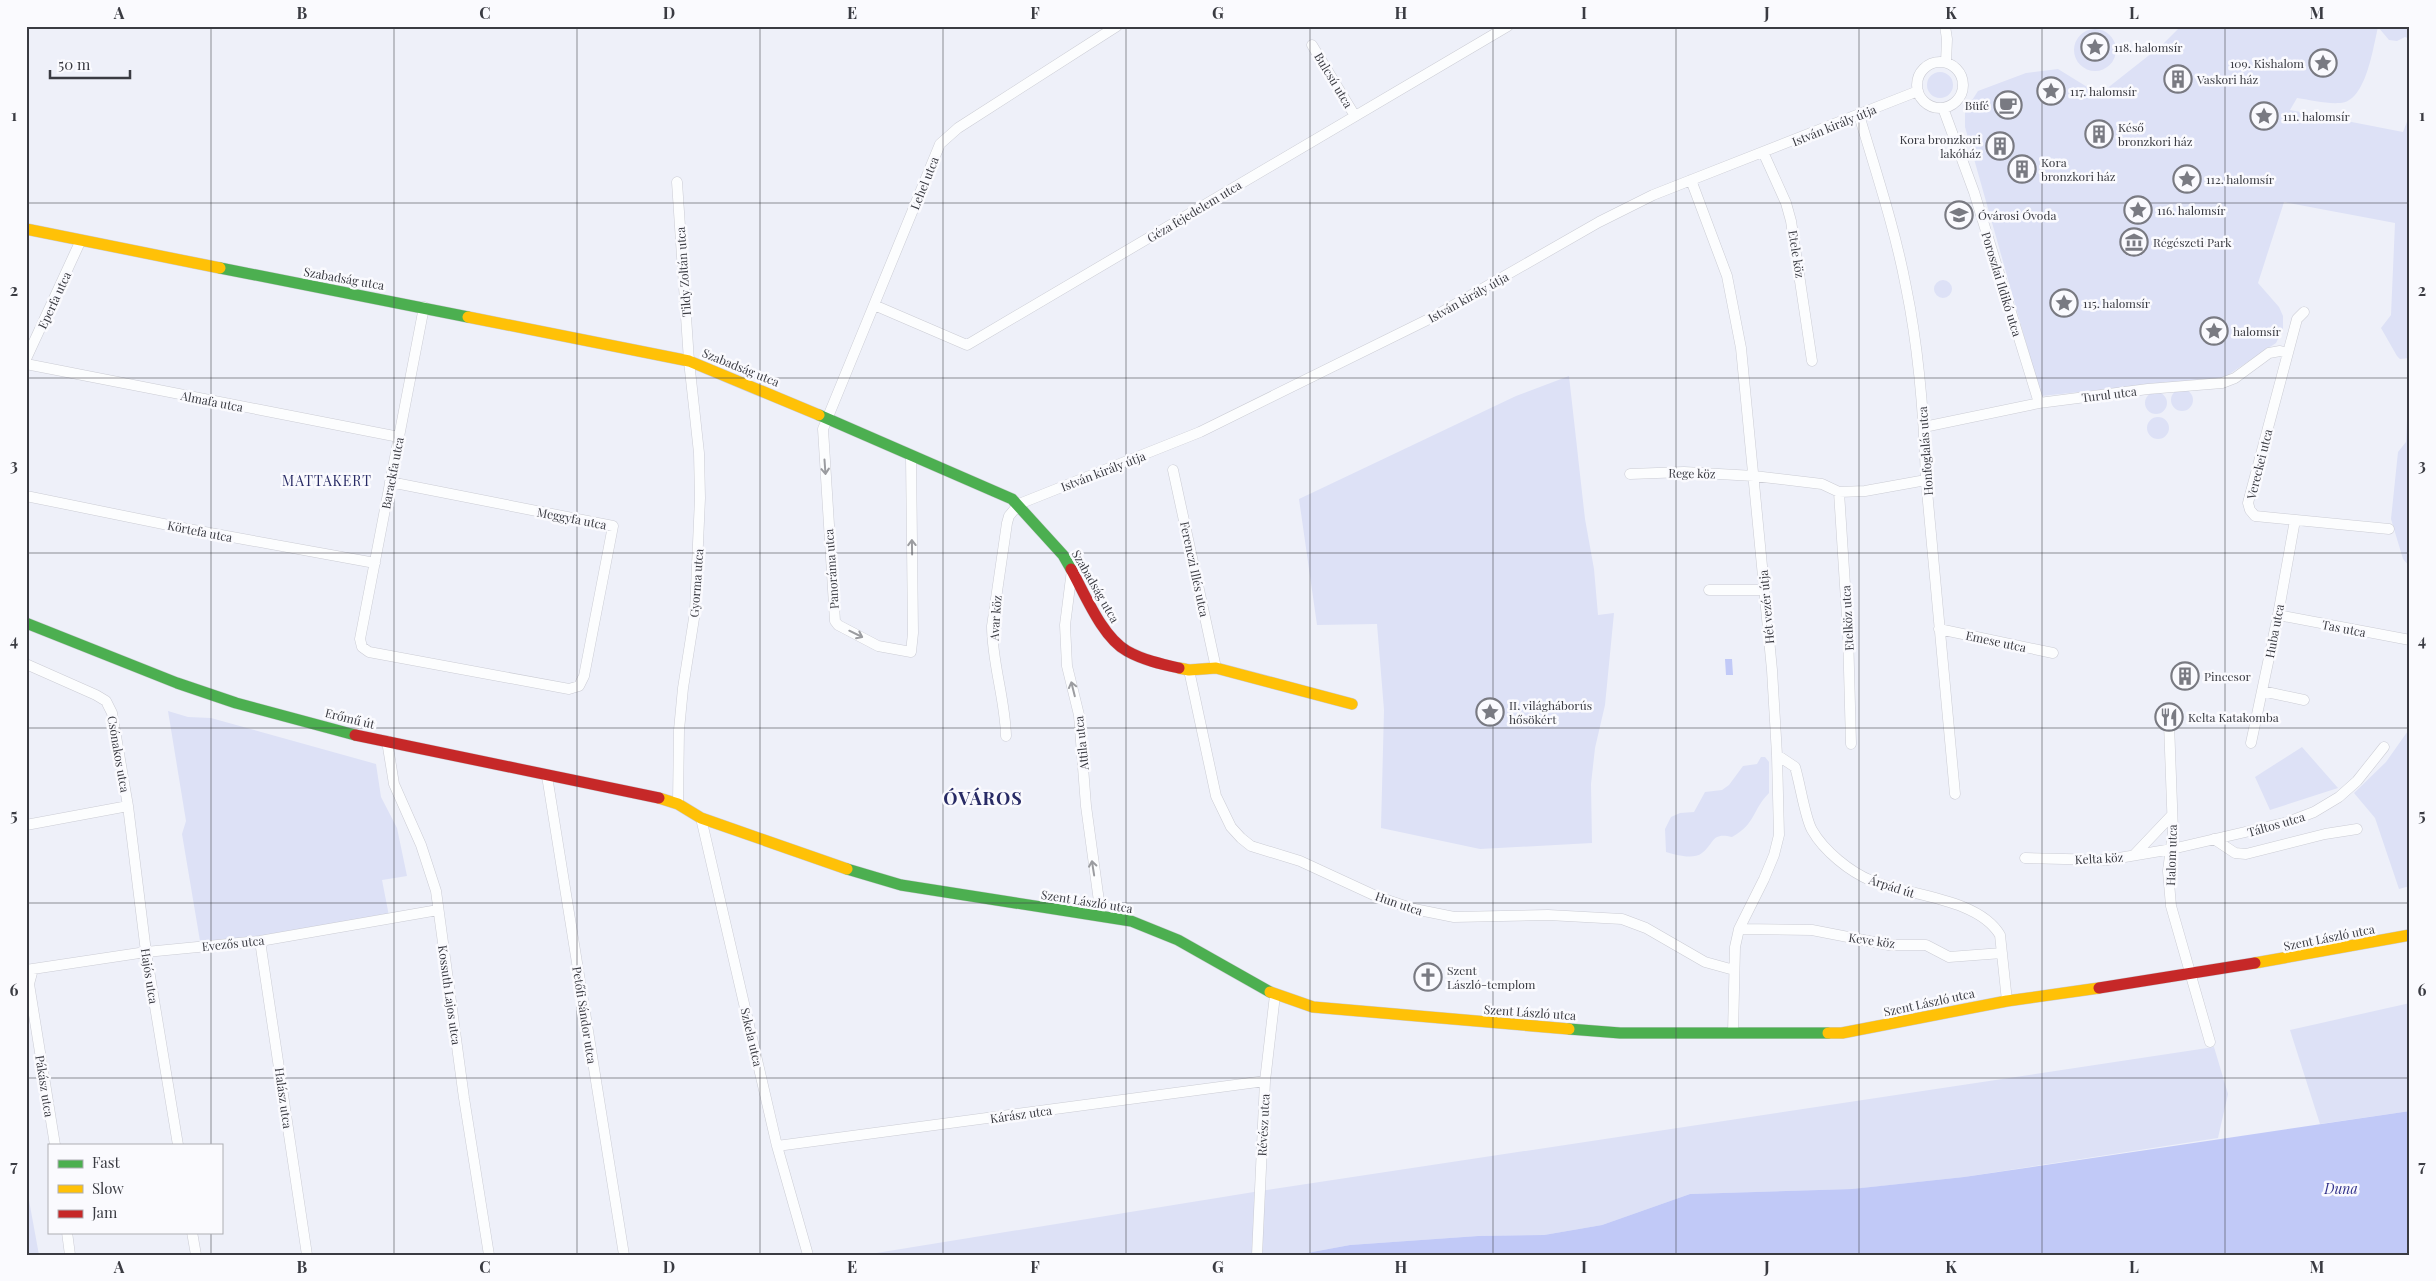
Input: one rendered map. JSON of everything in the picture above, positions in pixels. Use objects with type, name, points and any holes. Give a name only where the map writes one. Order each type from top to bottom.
[{"type":"street","name":"Lehel utca","points":[[827,419],[940,144],[965,123],[1117,26]]},
{"type":"street","name":"Géza fejedelem utca","points":[[874,305],[967,345],[1508,26]]},
{"type":"street","points":[[1945,26],[1947,39],[1946,62]]},
{"type":"street","name":"Bulcsú utca","points":[[1312,45],[1355,116]]},
{"type":"street","points":[[1934,62],[1946,62],[1959,70],[1964,84],[1963,91],[1956,103],[1943,108],[1930,106],[1920,97],[1918,91],[1919,76],[1923,70],[1934,62]]},
{"type":"street","name":"István király útja","points":[[1019,504],[1200,432],[1450,308],[1598,222],[1652,195],[1918,91]]},
{"type":"street","name":"Poroszlai Ildikó utca","points":[[1943,108],[1974,192],[2039,403]]},
{"type":"street","name":"Honfoglalás utca","points":[[1860,115],[1897,243],[1906,287],[1924,427],[1926,480],[1955,794]]},
{"type":"street","name":"Etele köz","points":[[1763,152],[1786,203],[1791,221],[1812,362]]},
{"type":"street","name":"Hét vezér útja","points":[[1691,180],[1718,247],[1733,304],[1742,356],[1777,755],[1779,815],[1777,842],[1764,879],[1739,929],[1734,970],[1733,1033]]},
{"type":"street","name":"Tildy Zoltán utca","points":[[677,182],[689,361]]},
{"type":"street","name":"Szabadság utca","points":[[26,229],[689,361],[1000,492],[1019,504],[1063,555],[1099,622],[1117,644],[1138,658],[1189,670],[1216,668],[1352,704]]},
{"type":"street","name":"Eperfa utca","points":[[26,359],[81,240]]},
{"type":"street","name":"Barackfa utca","points":[[360,639],[424,307]]},
{"type":"street","name":"Vereckei utca","points":[[2304,312],[2297,319],[2287,353],[2248,503],[2250,510],[2255,516],[2389,529]]},
{"type":"street","name":"Turul utca","points":[[1924,427],[2039,403],[2148,389],[2222,383],[2235,378],[2268,353],[2280,351],[2287,353]]},
{"type":"street","name":"Gyorma utca","points":[[678,804],[678,730],[682,688],[695,612],[699,552],[699,453],[689,361]]},
{"type":"street","name":"Almafa utca","points":[[26,364],[399,437]]},
{"type":"street","name":"Panoráma utca","points":[[827,419],[822,435],[835,621],[838,626],[878,646],[911,652],[913,633],[911,456]]},
{"type":"street","name":"Ferenczi Illés utca","points":[[1173,470],[1216,668]]},
{"type":"street","name":"Rege köz","points":[[1630,474],[1684,472],[1754,476],[1822,484],[1839,492]]},
{"type":"street","points":[[1839,492],[1864,491],[1926,480]]},
{"type":"street","name":"Meggyfa utca","points":[[360,639],[362,647],[369,652],[569,689],[579,686],[584,676],[613,526],[390,482]]},
{"type":"street","name":"Etelköz utca","points":[[1839,492],[1848,632],[1851,744]]},
{"type":"street","name":"Körtefa utca","points":[[26,496],[188,529],[375,563]]},
{"type":"street","name":"Avar köz","points":[[1006,736],[1006,711],[992,641],[992,626],[1007,524],[1009,516],[1019,504]]},
{"type":"street","name":"Huba utca","points":[[2251,743],[2278,615],[2295,520]]},
{"type":"street","name":"Attila utca","points":[[1072,570],[1065,625],[1067,666],[1079,715],[1084,758],[1086,806],[1101,916]]},
{"type":"street","points":[[1710,590],[1764,590]]},
{"type":"street","name":"Tas utca","points":[[2278,615],[2410,640]]},
{"type":"street","name":"Erőmű út","points":[[26,623],[177,684],[289,717],[387,741],[678,804]]},
{"type":"street","name":"Emese utca","points":[[1939,629],[2053,653]]},
{"type":"street","name":"Csónakos utca","points":[[26,664],[106,702],[112,713],[128,806]]},
{"type":"street","name":"Hun utca","points":[[1189,670],[1216,796],[1231,827],[1251,846],[1300,861],[1378,897],[1434,914],[1454,917],[1577,916],[1622,920],[1646,928],[1706,962],[1734,970]]},
{"type":"street","points":[[2262,691],[2304,700]]},
{"type":"street","name":"Halom utca","points":[[2169,723],[2172,849],[2168,871],[2172,906],[2210,1042]]},
{"type":"street","name":"Kossuth Lajos utca","points":[[387,741],[394,784],[424,852],[436,891],[464,1098],[490,1255]]},
{"type":"street","name":"Táltos utca","points":[[2172,849],[2288,822],[2314,812],[2339,797],[2357,781],[2384,747]]},
{"type":"street","name":"Árpád út","points":[[1777,755],[1796,767],[1810,826],[1838,858],[1854,871],[1872,881],[1948,903],[1987,919],[2000,934],[2007,1001]]},
{"type":"street","name":"Petőfi Sándor utca","points":[[547,776],[624,1255]]},
{"type":"street","name":"Szent László utca","points":[[678,804],[701,818],[860,874],[900,885],[1131,921],[1163,933],[1275,995],[1313,1007],[1501,1024],[1620,1033],[1842,1033],[2007,1001],[2190,975],[2410,935]]},
{"type":"street","points":[[26,825],[128,806]]},
{"type":"street","name":"Hajós utca","points":[[128,806],[146,952],[178,1144]]},
{"type":"street","points":[[2134,855],[2172,815]]},
{"type":"street","name":"Szkela utca","points":[[701,818],[777,1146],[808,1255]]},
{"type":"street","points":[[2214,839],[2235,853],[2246,854],[2357,828]]},
{"type":"street","name":"Kelta köz","points":[[2025,858],[2107,860],[2172,849]]},
{"type":"street","name":"Evezős utca","points":[[30,970],[146,952],[260,941],[438,910]]},
{"type":"street","name":"Keve köz","points":[[1739,929],[1812,930],[1890,945],[1926,945],[1949,957],[2002,953]]},
{"type":"street","name":"Halász utca","points":[[260,941],[307,1255]]},
{"type":"street","name":"Pákász utca","points":[[30,970],[29,984],[55,1144]]},
{"type":"street","name":"Révész utca","points":[[1257,1255],[1265,1081],[1275,995]]},
{"type":"street","name":"Kárász utca","points":[[777,1146],[1265,1081]]},
{"type":"street","points":[[67,1234],[70,1255]]},
{"type":"street","points":[[192,1234],[196,1255]]},
{"type":"shaded area","name":"Régészeti Park","points":[[2181,26],[2410,26],[2410,39],[2405,37],[2397,41],[2389,40],[2378,27],[2367,72],[2356,94],[2349,100],[2340,103],[2329,103],[2297,98],[2290,110],[2403,132],[2410,114],[2410,358],[2400,359],[2397,356],[2381,328],[2391,315],[2395,223],[2284,202],[2258,283],[2279,307],[2283,316],[2283,329],[2276,343],[2225,377],[2041,396],[1965,127],[1965,111],[1978,91],[2026,73],[2058,69],[2105,98],[2105,90],[2162,45]]},
{"type":"shaded area","name":"118. halomsír","points":[[2095,29],[2110,35],[2116,50],[2110,65],[2095,71],[2080,65],[2074,50],[2080,35]]},
{"type":"shaded area","points":[[1940,72],[1949,76],[1953,85],[1949,94],[1940,98],[1931,94],[1927,85],[1931,76]]},
{"type":"shaded area","points":[[1943,280],[1949,283],[1952,289],[1949,295],[1943,298],[1937,295],[1934,289],[1937,283]]},
{"type":"shaded area","points":[[1569,376],[1585,519],[1594,569],[1598,615],[1614,613],[1605,705],[1595,748],[1591,784],[1592,843],[1480,849],[1381,828],[1384,710],[1377,624],[1317,625],[1299,499],[1516,396]]},
{"type":"shaded area","points":[[2182,389],[2190,392],[2193,400],[2190,408],[2182,411],[2174,408],[2171,400],[2174,392]]},
{"type":"shaded area","points":[[2156,392],[2164,395],[2167,403],[2164,411],[2156,414],[2148,411],[2145,403],[2148,395]]},
{"type":"shaded area","points":[[2158,417],[2166,420],[2169,428],[2166,436],[2158,439],[2150,436],[2147,428],[2150,420]]},
{"type":"shaded area","points":[[2410,417],[2410,567],[2403,559],[2391,519],[2398,452],[2406,442],[2407,420]]},
{"type":"shaded area","points":[[168,711],[188,717],[211,718],[376,764],[381,797],[397,828],[407,876],[382,880],[390,921],[201,947],[182,834],[186,821]]},
{"type":"shaded area","points":[[2410,728],[2410,886],[2399,889],[2375,818],[2354,793],[2386,762]]},
{"type":"shaded area","points":[[2302,747],[2338,788],[2270,810],[2255,777]]},
{"type":"shaded area","points":[[1761,757],[1765,757],[1769,762],[1769,793],[1759,805],[1746,827],[1732,837],[1717,837],[1698,855],[1684,856],[1666,852],[1665,829],[1671,817],[1680,813],[1694,812],[1705,792],[1722,790],[1729,785],[1743,766],[1757,764]]},
{"type":"shaded area","points":[[2410,1003],[2410,1111],[2320,1124],[2290,1030]]},
{"type":"shaded area","points":[[2214,1047],[2228,1094],[2218,1138],[1964,1177],[1853,1189],[1690,1194],[1602,1225],[1544,1235],[1478,1236],[1350,1245],[1296,1255],[864,1255],[1260,1191]]},
{"type":"shaded area","points":[[26,1184],[39,1255],[26,1255]]},
{"type":"water","points":[[1725,659],[1732,659],[1733,675],[1726,675]]},
{"type":"water","name":"Duna","points":[[2410,1111],[2410,1255],[1296,1255],[1350,1245],[1478,1236],[1544,1235],[1602,1225],[1690,1194],[1852,1189],[1964,1177]]},
{"type":"traffic: fast","points":[[220,268],[468,317]]},
{"type":"traffic: fast","points":[[819,415],[1012,499],[1063,555],[1071,569]]},
{"type":"traffic: fast","points":[[26,623],[177,683],[236,703],[355,735]]},
{"type":"traffic: fast","points":[[847,869],[901,885],[1131,921],[1178,940],[1270,992]]},
{"type":"traffic: fast","points":[[1569,1029],[1620,1033],[1828,1033]]},
{"type":"traffic: slow","points":[[26,229],[220,268]]},
{"type":"traffic: slow","points":[[468,317],[689,361],[819,415]]},
{"type":"traffic: slow","points":[[1179,668],[1189,670],[1216,668],[1352,704]]},
{"type":"traffic: slow","points":[[659,798],[678,804],[701,818],[847,869]]},
{"type":"traffic: slow","points":[[2255,963],[2410,935]]},
{"type":"traffic: slow","points":[[1828,1033],[1842,1033],[2007,1001],[2099,988]]},
{"type":"traffic: slow","points":[[1270,992],[1313,1007],[1569,1029]]},
{"type":"traffic: jam","points":[[1071,569],[1095,614],[1118,644],[1139,657],[1179,668]]},
{"type":"traffic: jam","points":[[355,735],[659,798]]},
{"type":"traffic: jam","points":[[2099,988],[2255,963]]},
{"type":"place","name":"118. halomsír","points":[[2095,47]]},
{"type":"place","name":"109. Kishalom","points":[[2323,63]]},
{"type":"place","name":"Vaskori ház","points":[[2178,79]]},
{"type":"place","name":"117. halomsír","points":[[2051,91]]},
{"type":"place","name":"Büfé","points":[[2008,105]]},
{"type":"place","name":"111. halomsír","points":[[2264,116]]},
{"type":"place","name":"Késő bronzkori ház","points":[[2099,134]]},
{"type":"place","name":"Kora bronzkori lakóház","points":[[2000,146]]},
{"type":"place","name":"Kora bronzkori ház","points":[[2022,169]]},
{"type":"place","name":"112. halomsír","points":[[2187,179]]},
{"type":"place","name":"116. halomsír","points":[[2138,210]]},
{"type":"place","name":"Óvárosi Óvoda","points":[[1959,215]]},
{"type":"place","name":"Régészeti Park","points":[[2134,242]]},
{"type":"place","name":"115. halomsír","points":[[2064,303]]},
{"type":"place","name":"halomsír","points":[[2214,331]]},
{"type":"place","name":"Pincesor","points":[[2185,676]]},
{"type":"place","name":"II. világháborús hősökért","points":[[1490,712]]},
{"type":"place","name":"Kelta Katakomba","points":[[2169,717]]},
{"type":"place","name":"Szent László-templom","points":[[1428,977]]},
{"type":"district","name":"MATTAKERT","points":[[327,480]]},
{"type":"district","name":"ÓVÁROS","points":[[983,798]]}]
